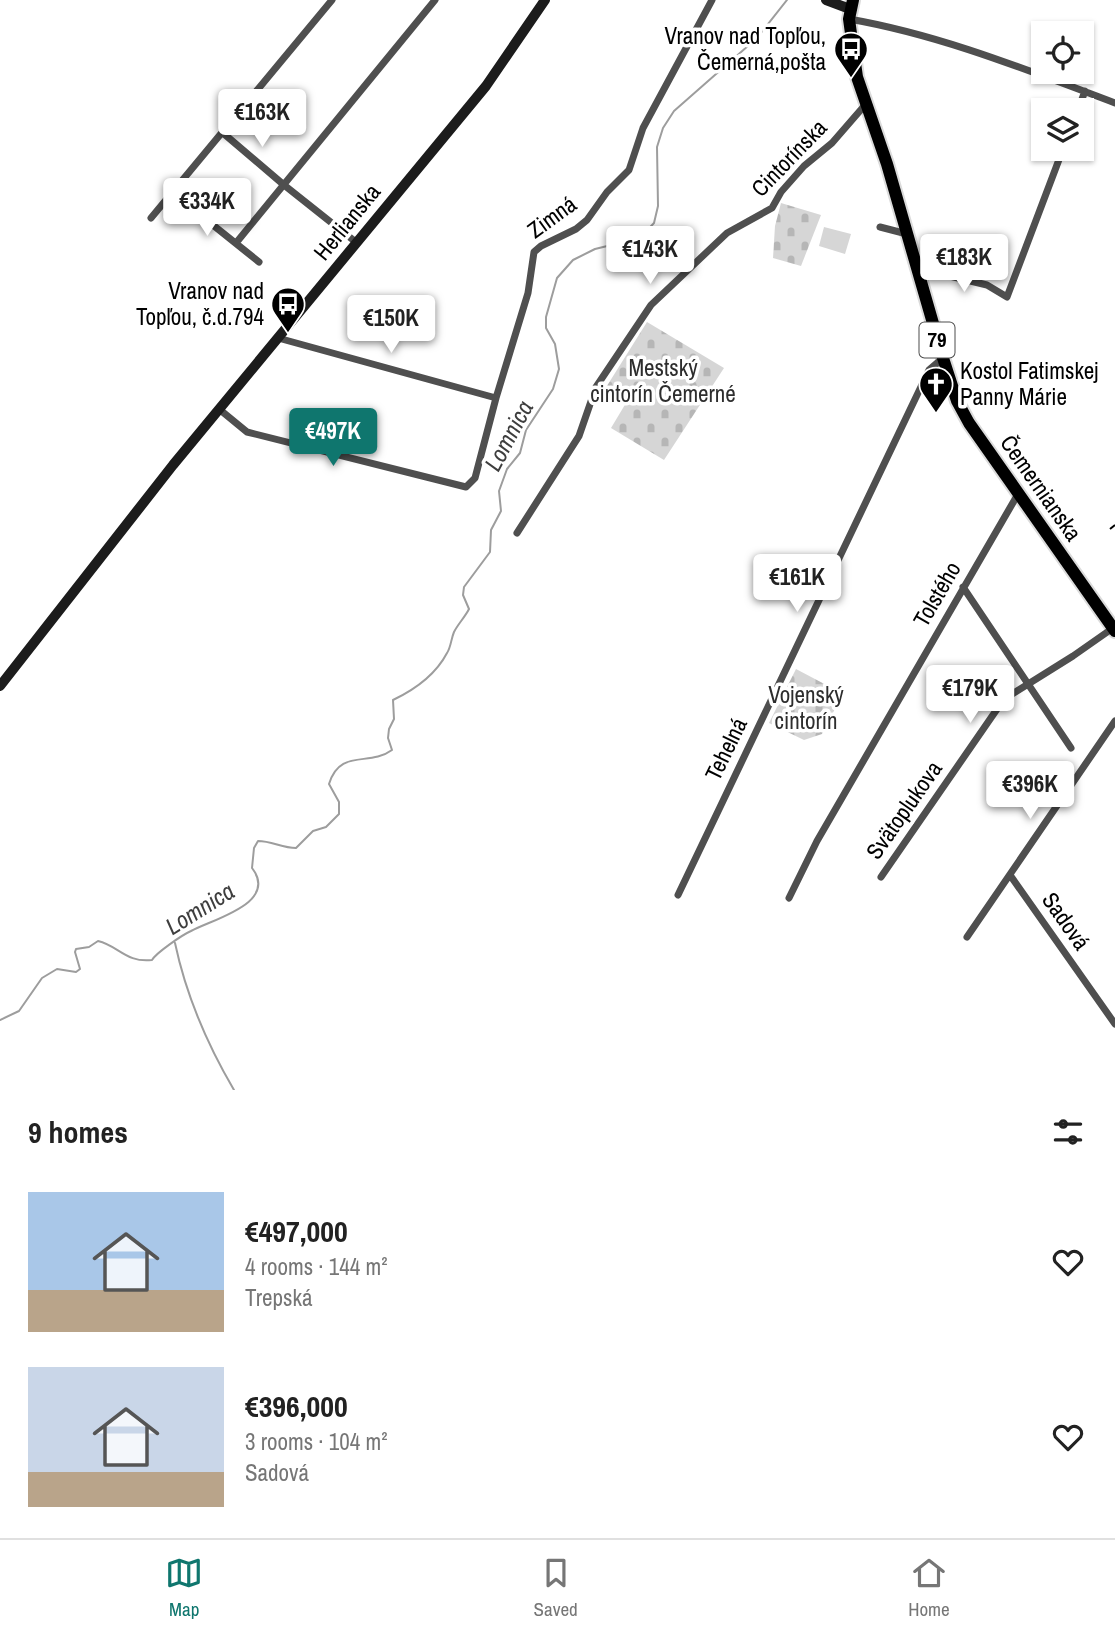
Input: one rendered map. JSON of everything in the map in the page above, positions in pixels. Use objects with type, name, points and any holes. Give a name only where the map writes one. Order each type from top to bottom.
[{"type":"main road","name":"Herlianska","points":[[0,686],[173,465],[486,86],[545,0]]},
{"type":"main road","points":[[826,0],[850,10]]},
{"type":"main road","name":"Čemernianska","points":[[850,10],[857,77],[887,164],[943,358],[963,414],[1114,629]]},
{"type":"street","points":[[151,218],[332,0]]},
{"type":"street","points":[[236,243],[435,0]]},
{"type":"street","name":"Zimná","points":[[219,409],[247,432],[466,487],[475,478],[528,293],[534,252],[587,220],[607,192],[629,170],[643,128],[712,0]]},
{"type":"street","points":[[850,10],[880,24],[974,50],[1115,103]]},
{"type":"street","points":[[1082,98],[1085,91]]},
{"type":"street","name":"Cintorínska","points":[[517,533],[579,436],[596,387],[651,305],[727,233],[772,208],[781,192],[804,166],[832,143],[865,105]]},
{"type":"street","points":[[223,133],[357,243]]},
{"type":"street","points":[[929,271],[987,285],[1007,297],[1058,161]]},
{"type":"street","points":[[173,193],[259,262]]},
{"type":"street","points":[[880,227],[907,234]]},
{"type":"street","points":[[278,338],[496,398]]},
{"type":"street","name":"Tehelná","points":[[678,895],[929,370],[943,358]]},
{"type":"street","name":"Tolstého","points":[[789,898],[817,841],[1018,494]]},
{"type":"street","points":[[963,587],[1071,748]]},
{"type":"street","name":"Svätoplukova","points":[[881,877],[1004,699],[1114,629]]},
{"type":"street","points":[[967,937],[1115,721]]},
{"type":"street","name":"Sadová","points":[[1010,875],[1115,1024]]},
{"type":"green space","points":[[781,203],[821,215],[801,266],[773,258],[775,226]]},
{"type":"green space","points":[[824,227],[851,234],[845,254],[819,246]]},
{"type":"green space","name":"Mestský cintorín Čemerné","points":[[647,322],[724,368],[664,460],[611,428],[626,403],[605,389]]},
{"type":"green space","name":"Vojenský cintorín","points":[[796,669],[832,688],[837,705],[822,734],[804,740],[769,723]]},
{"type":"waterway","name":"Lomnica","points":[[0,1020],[19,1011],[42,978],[57,969],[76,972],[80,969],[76,949],[89,947],[98,941],[129,957],[152,960],[187,933],[240,908],[257,891],[258,880],[252,868],[254,848],[258,841],[296,848],[313,831],[326,827],[339,814],[339,802],[329,784],[340,766],[383,755],[392,750],[388,738],[394,719],[393,700],[424,681],[448,651],[454,632],[469,609],[463,595],[464,587],[490,552],[491,530],[501,511],[499,491],[507,469],[520,453],[526,430],[553,389],[559,369],[555,344],[546,328],[546,317],[557,278],[573,260],[595,249],[640,238],[654,223],[658,206],[657,147],[663,128],[674,111],[757,38],[787,0]]},
{"type":"waterway","points":[[175,943],[199,1019],[234,1090]]},
{"type":"railway","points":[[1110,529],[1115,525]]},
{"type":"place","name":"Vranov nad Topľou, Čemerná,pošta","points":[[851,79]]},
{"type":"place","name":"Vranov nad Topľou, č.d.794","points":[[288,334]]},
{"type":"place","name":"Kostol Fatimskej Panny Márie","points":[[936,414]]}]
